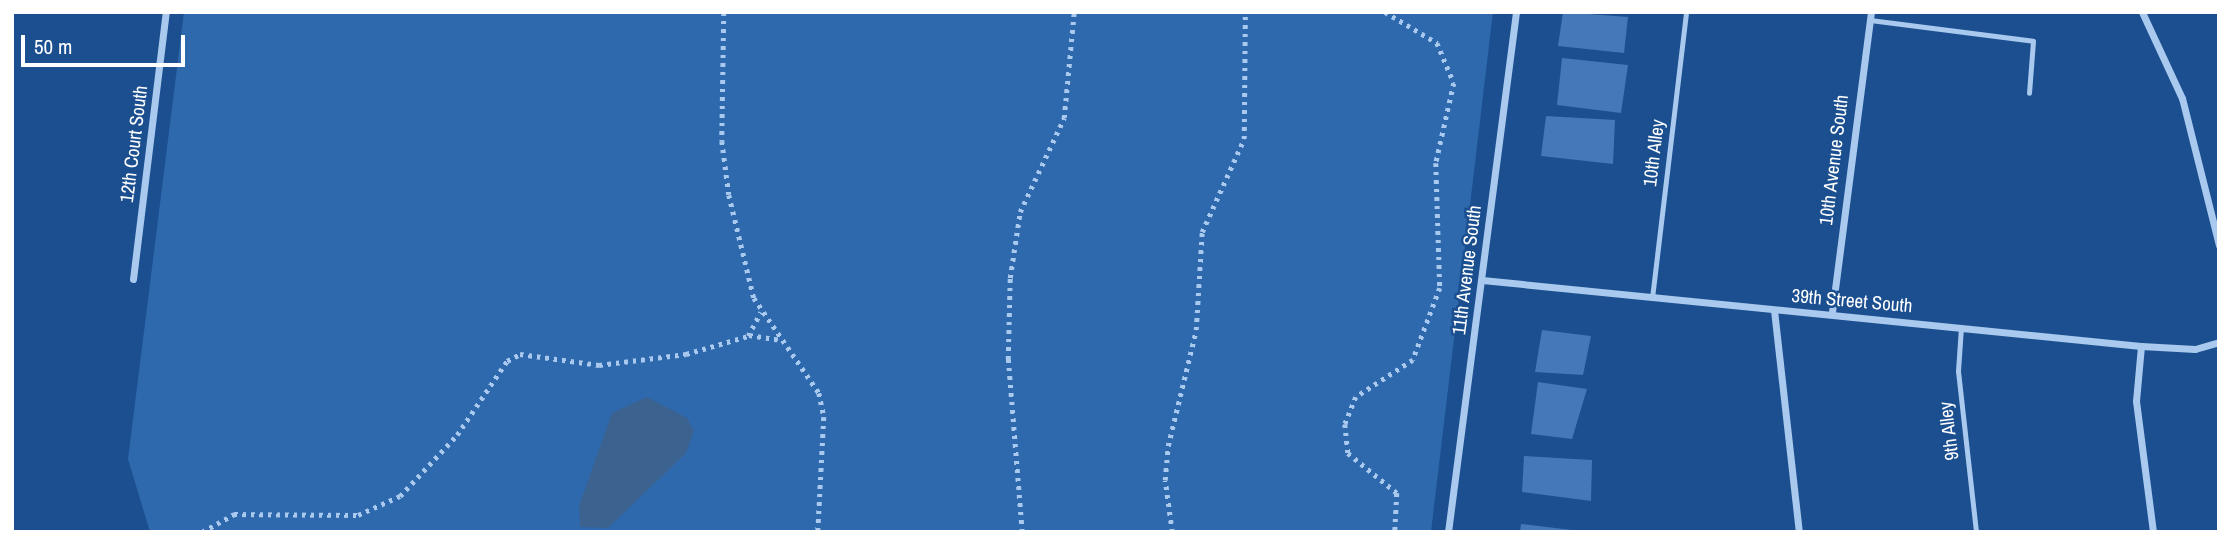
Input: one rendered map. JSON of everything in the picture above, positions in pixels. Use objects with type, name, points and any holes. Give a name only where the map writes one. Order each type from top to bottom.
[{"type":"street","name":"12th Court South","points":[[133,279],[166,12]]},
{"type":"street","name":"11th Avenue South","points":[[1448,532],[1516,12]]},
{"type":"street","points":[[2142,12],[2182,98],[2219,245]]},
{"type":"street","name":"10th Avenue South","points":[[1832,312],[1870,16]]},
{"type":"street","name":"39th Street South","points":[[1482,280],[1774,310],[1832,312],[2141,346],[2219,343]]},
{"type":"street","points":[[1774,310],[1798,532]]},
{"type":"street","points":[[2141,346],[2136,401],[2152,532]]},
{"type":"lane","name":"10th Alley","points":[[1652,298],[1686,12]]},
{"type":"lane","points":[[1870,16],[2032,41],[2029,93]]},
{"type":"lane","name":"9th Alley","points":[[1961,327],[1958,371],[1976,532]]},
{"type":"path","points":[[724,12],[723,155],[742,260],[761,312],[819,393],[824,417],[818,532]]},
{"type":"path","points":[[1022,532],[1007,359],[1010,278],[1020,212],[1063,118],[1073,12]]},
{"type":"path","points":[[1172,532],[1167,457],[1196,330],[1202,232],[1244,139],[1244,12]]},
{"type":"path","points":[[1385,12],[1437,43],[1454,83],[1436,163],[1440,288],[1413,360],[1356,397],[1345,424],[1348,453],[1397,493],[1395,532]]},
{"type":"path","points":[[748,336],[761,312]]},
{"type":"path","points":[[202,532],[234,514],[358,515],[400,496],[457,435],[507,361],[520,354],[599,365],[686,354],[764,333],[785,342]]},
{"type":"shaded area","points":[[184,12],[1493,12],[1431,532],[150,532],[128,459]]},
{"type":"shaded area","points":[[647,397],[687,418],[694,431],[686,453],[608,528],[580,527],[579,506],[612,413]]},
{"type":"building","points":[[1563,12],[1628,17],[1624,53],[1558,46]]},
{"type":"building","points":[[1562,58],[1628,65],[1621,113],[1557,105]]},
{"type":"building","points":[[1546,116],[1615,120],[1613,164],[1541,156]]},
{"type":"building","points":[[1542,330],[1591,336],[1583,375],[1535,372]]},
{"type":"building","points":[[1538,382],[1587,389],[1572,439],[1531,434]]},
{"type":"building","points":[[1524,456],[1592,460],[1591,501],[1522,492]]},
{"type":"building","points":[[1521,524],[1572,530],[1572,532],[1520,532]]}]
